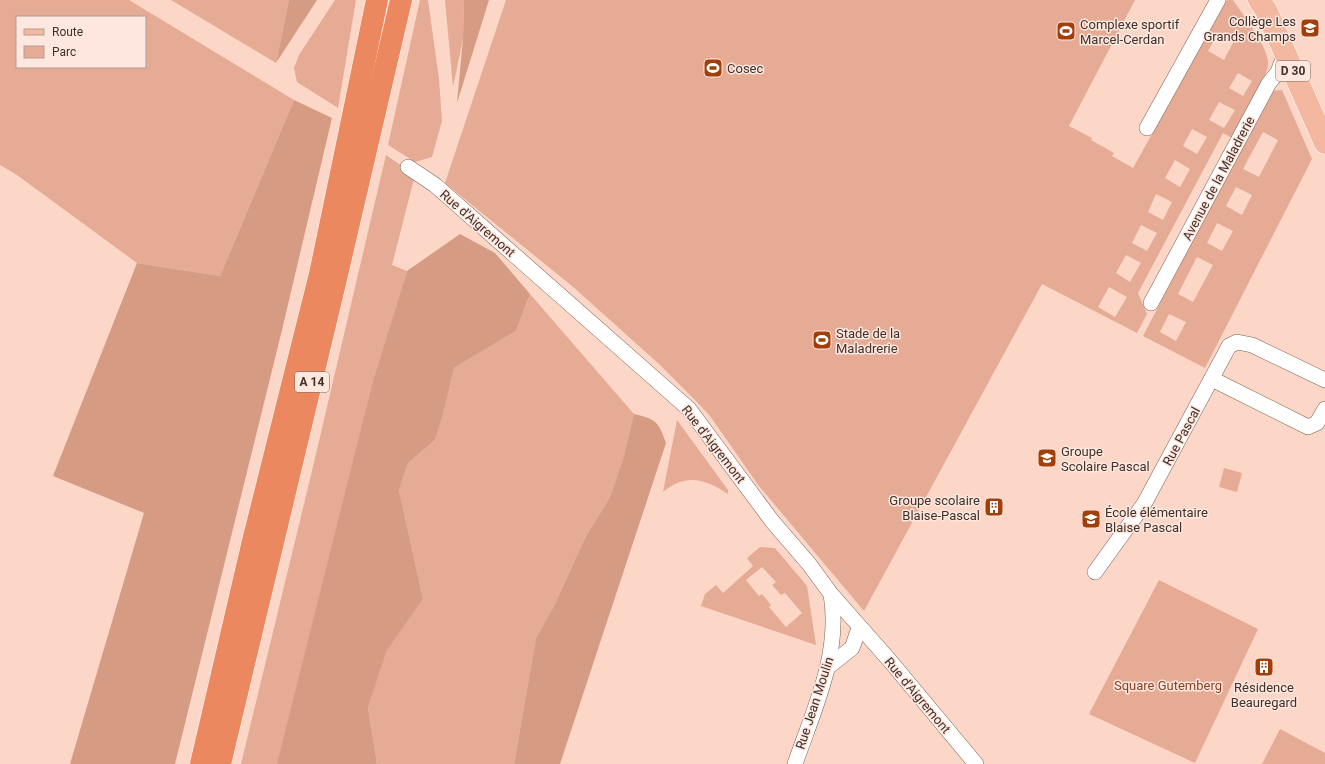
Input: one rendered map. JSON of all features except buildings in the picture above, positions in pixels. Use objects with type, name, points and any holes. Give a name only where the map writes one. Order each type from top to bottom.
[{"type":"highway","name":"A 14","points":[[201,764],[253,541],[320,274],[376,0]]},
{"type":"highway","name":"A 14","points":[[220,764],[335,286],[401,0]]},
{"type":"main road","name":"D 30","points":[[1259,0],[1266,10],[1325,143]]},
{"type":"street","points":[[1147,128],[1218,0]]},
{"type":"street","name":"Avenue de la Maladrerie","points":[[1152,303],[1269,83],[1278,72],[1285,54]]},
{"type":"street","name":"Rue d'Aigremont","points":[[408,167],[435,185],[689,409],[772,521],[809,564],[860,630],[884,654],[976,764]]},
{"type":"street","name":"Rue Pascal","points":[[1095,572],[1144,504],[1229,346],[1237,342],[1252,345],[1325,380]]},
{"type":"street","points":[[1212,379],[1308,427],[1317,423],[1325,409]]},
{"type":"street","name":"Rue Jean Moulin","points":[[795,764],[828,667],[834,637],[834,615],[831,594]]},
{"type":"street","points":[[834,637],[860,630]]},
{"type":"street","points":[[828,667],[852,648],[860,630]]},
{"type":"street","points":[[852,648],[884,654]]},
{"type":"green space","points":[[0,0],[129,0],[294,100],[220,276],[137,263],[17,175],[0,165]]},
{"type":"green space","points":[[171,0],[289,0],[276,63]]},
{"type":"green space","points":[[335,0],[356,0],[338,108],[297,82],[294,68],[299,55]]},
{"type":"green space","points":[[420,0],[428,0],[439,79],[442,121],[432,157],[415,162],[388,145]]},
{"type":"green space","points":[[445,0],[464,0],[463,39],[453,87]]},
{"type":"green space","name":"Stade de la Maladrerie","points":[[506,0],[1135,0],[1069,126],[1092,138],[1091,140],[1114,153],[1112,156],[1133,168],[1227,0],[1233,0],[1248,21],[1263,46],[1268,61],[1264,78],[1248,111],[1232,138],[1223,133],[1138,293],[1147,314],[1137,333],[1042,284],[864,611],[759,486],[710,416],[696,401],[659,364],[572,286],[445,183]],"holes":[[[1218,33],[1234,41],[1224,60],[1208,51]],[[1238,73],[1252,81],[1243,96],[1229,88]],[[1219,102],[1235,110],[1224,128],[1209,120]],[[1192,129],[1207,137],[1197,154],[1183,146]],[[1175,160],[1190,169],[1180,187],[1165,178]],[[1156,194],[1172,202],[1163,220],[1148,212]],[[1141,225],[1157,233],[1147,251],[1132,243]],[[1126,255],[1141,263],[1130,282],[1116,273]],[[1109,287],[1127,297],[1115,317],[1098,307]]]},
{"type":"green space","points":[[1282,90],[1312,159],[1205,368],[1143,336],[1271,91]],"holes":[[[1263,132],[1278,140],[1259,177],[1243,169]],[[1236,187],[1252,195],[1242,215],[1226,206]],[[1217,223],[1233,231],[1222,251],[1207,243]],[[1197,257],[1213,265],[1193,302],[1178,294]],[[1169,314],[1186,322],[1176,341],[1160,332]]]},
{"type":"green space","points":[[386,155],[415,175],[392,265],[407,271],[374,377],[280,764],[241,764],[312,471]]},
{"type":"green space","points":[[530,294],[634,414],[623,459],[610,497],[585,538],[555,604],[536,638],[514,764],[377,764],[368,708],[385,653],[423,599],[399,490],[408,463],[435,440],[443,415],[454,368],[516,331]]},
{"type":"green space","points":[[677,420],[728,490],[728,494],[711,485],[696,480],[680,482],[663,492]]},
{"type":"green space","points":[[1224,468],[1242,473],[1237,492],[1219,487]]},
{"type":"green space","points":[[760,547],[775,548],[807,586],[816,645],[701,606],[705,594],[716,585],[723,593],[753,566],[747,558]],"holes":[[[762,567],[776,582],[772,585],[781,595],[785,593],[802,613],[786,627],[769,607],[771,605],[762,594],[759,596],[746,580]]]},
{"type":"green space","name":"Square Gutemberg","points":[[1159,580],[1258,629],[1195,763],[1089,714]]},
{"type":"green space","points":[[1280,729],[1325,753],[1325,764],[1262,764]]},
{"type":"shaded area","points":[[289,0],[317,0],[276,63]]},
{"type":"shaded area","points":[[464,0],[489,0],[457,103],[463,39]]},
{"type":"shaded area","points":[[294,100],[332,118],[282,330],[175,764],[70,764],[144,513],[53,476],[137,263],[220,276]]},
{"type":"shaded area","points":[[460,234],[495,253],[530,294],[516,331],[454,368],[443,415],[435,440],[408,463],[399,490],[423,599],[386,652],[368,708],[377,764],[277,764],[374,377],[407,271]]},
{"type":"shaded area","points":[[634,414],[656,422],[666,443],[560,764],[514,764],[536,638],[555,604],[585,538],[610,497],[623,459]]},
{"type":"place","name":"Collège Les Grands Champs","points":[[1310,28]]},
{"type":"place","name":"Complexe sportif Marcel-Cerdan","points":[[1066,31]]},
{"type":"place","name":"Cosec","points":[[713,68]]},
{"type":"place","name":"Stade de la Maladrerie","points":[[822,340]]},
{"type":"place","name":"Groupe Scolaire Pascal","points":[[1047,458]]},
{"type":"place","name":"Groupe scolaire Blaise-Pascal","points":[[994,507]]},
{"type":"place","name":"École élémentaire Blaise Pascal","points":[[1091,519]]},
{"type":"place","name":"Résidence Beauregard","points":[[1264,667]]}]
